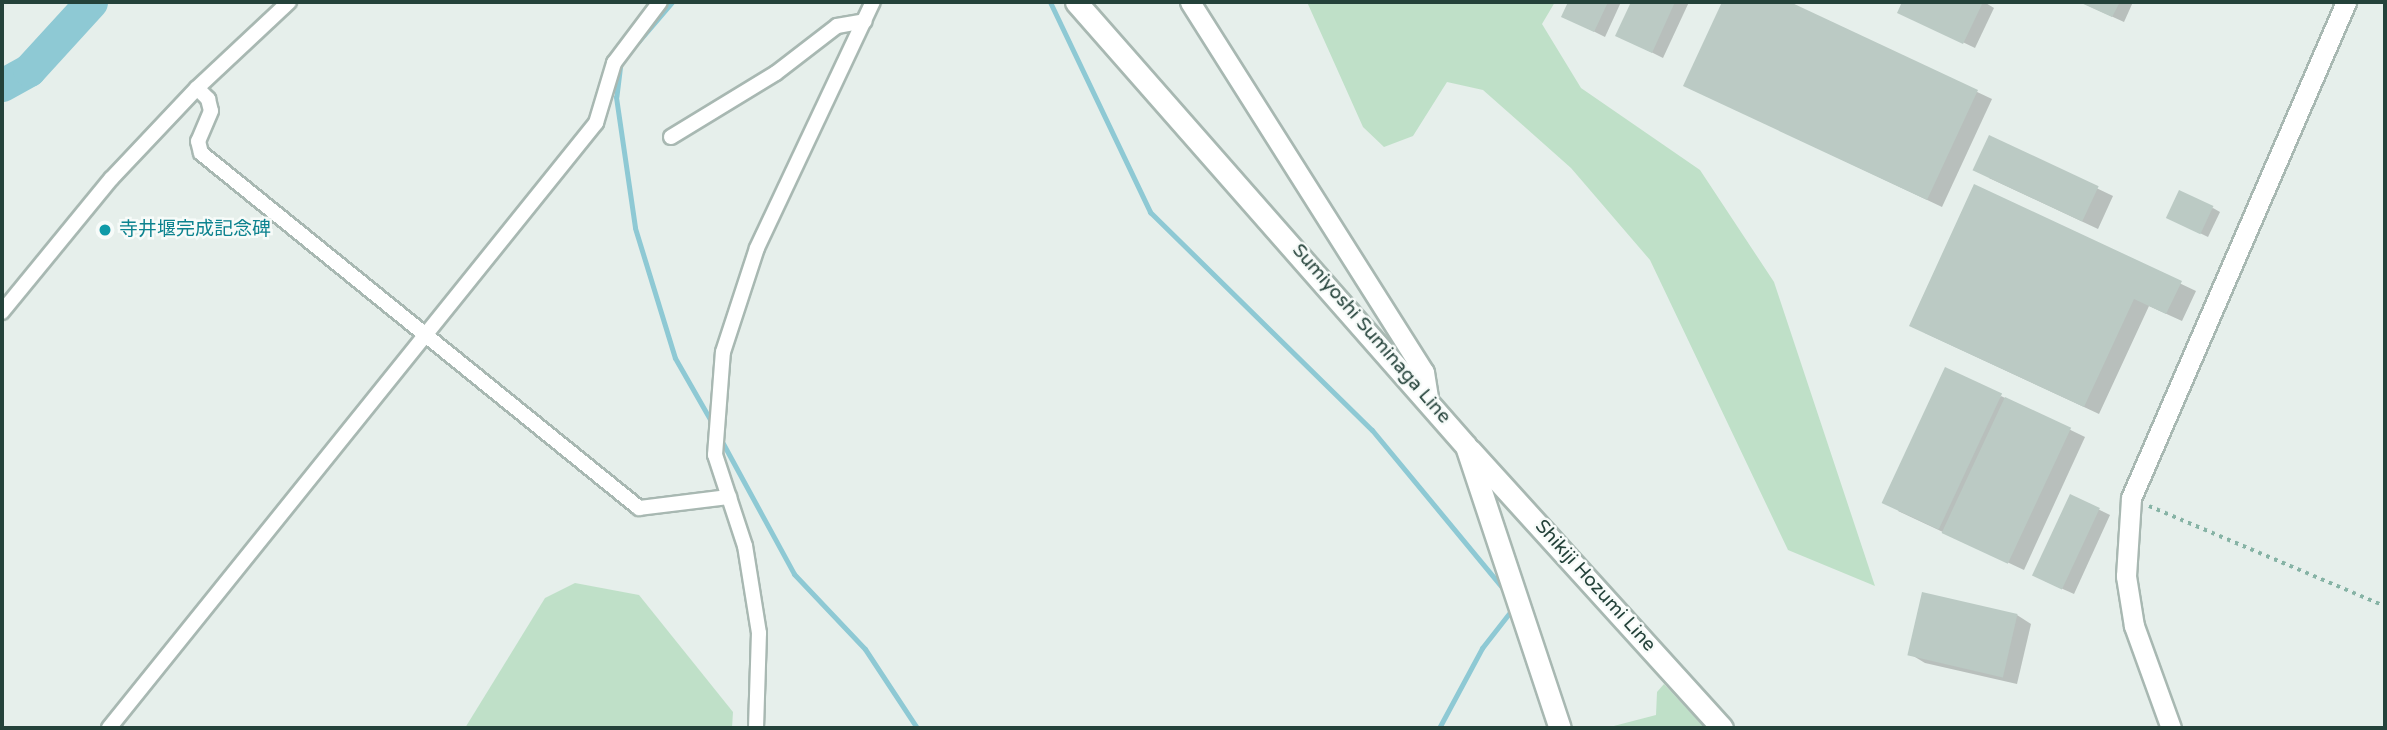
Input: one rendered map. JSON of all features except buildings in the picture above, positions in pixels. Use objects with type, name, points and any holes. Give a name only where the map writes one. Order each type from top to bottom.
[{"type":"main road","name":"Sumiyoshi Suminaga Line","points":[[1076,2],[1428,398],[1466,446],[1560,728]]},
{"type":"main road","name":"Shikiji Hozumi Line","points":[[1466,446],[1722,728]]},
{"type":"street","points":[[2,312],[111,179],[197,88],[289,2]]},
{"type":"street","points":[[109,728],[426,337],[596,122],[606,103],[614,63],[660,2]]},
{"type":"street","points":[[756,728],[758,633],[745,546],[715,455],[723,352],[757,248],[873,2]]},
{"type":"street","points":[[1190,2],[1424,372],[1428,398]]},
{"type":"street","points":[[2171,728],[2134,626],[2126,576],[2131,498],[2346,2]]},
{"type":"street","points":[[671,137],[776,73],[837,26],[864,21]]},
{"type":"street","points":[[197,88],[211,111],[198,141],[201,153],[639,508],[729,497]]},
{"type":"path","points":[[2131,498],[2385,606]]},
{"type":"green space","points":[[1307,2],[1555,2],[1542,24],[1581,88],[1700,170],[1774,282],[1875,586],[1788,550],[1650,260],[1571,168],[1483,90],[1447,82],[1413,136],[1384,147],[1363,127]]},
{"type":"green space","points":[[575,583],[639,595],[733,712],[732,728],[465,728],[545,598]]},
{"type":"green space","points":[[1664,684],[1705,728],[1606,728],[1656,715],[1657,692]]},
{"type":"waterway","points":[[2,85],[29,70],[91,2]]},
{"type":"waterway","points":[[638,42],[672,2]]},
{"type":"waterway","points":[[1050,2],[1150,212],[1372,430],[1505,591]]},
{"type":"waterway","points":[[621,59],[616,97],[635,228],[675,358],[714,426]]},
{"type":"waterway","points":[[720,438],[794,574],[865,649],[917,728]]},
{"type":"waterway","points":[[1439,728],[1482,648],[1514,607]]},
{"type":"place","name":"寺井堰完成記念碑","points":[[105,230]]}]
